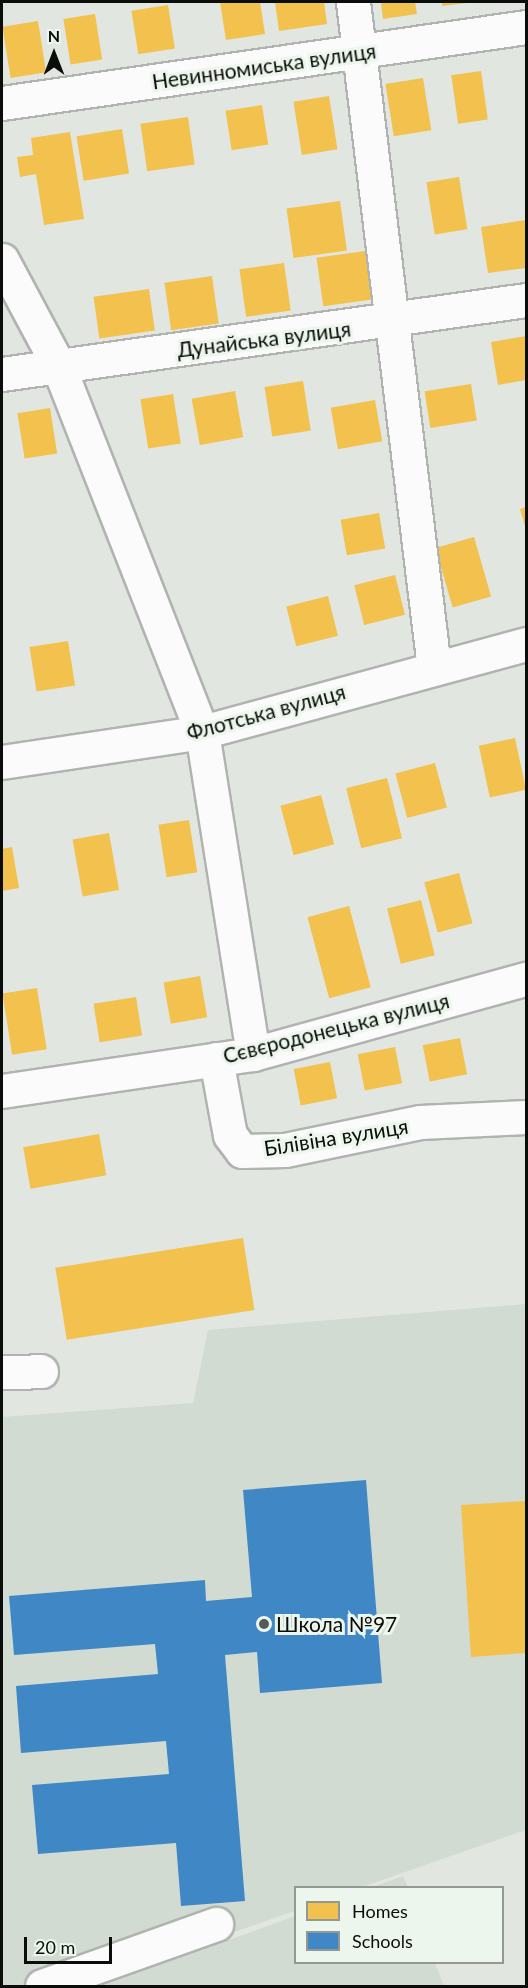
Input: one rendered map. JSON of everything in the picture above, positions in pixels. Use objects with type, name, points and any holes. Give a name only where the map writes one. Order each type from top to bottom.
[{"type":"street","points":[[353,2],[434,667]]},
{"type":"street","name":"Невинномиська вулиця","points":[[2,103],[526,27]]},
{"type":"street","points":[[2,260],[58,365],[202,732],[254,1054]]},
{"type":"street","name":"Дунайська вулиця","points":[[2,374],[391,322],[526,300]]},
{"type":"street","name":"Флотська вулиця","points":[[2,762],[202,732],[434,667],[526,644]]},
{"type":"street","name":"Сєвєродонецька вулиця","points":[[2,1091],[254,1054],[526,979]]},
{"type":"street","name":"Білівіна вулиця","points":[[216,1059],[230,1135],[242,1151],[285,1150],[420,1122],[526,1117]]},
{"type":"street","points":[[2,1372],[41,1371]]},
{"type":"street","points":[[42,1986],[216,1924]]},
{"type":"shaded area","name":"Школа №97","points":[[526,1304],[526,1830],[365,1886],[294,1886],[294,1911],[77,1986],[2,1986],[2,1417],[193,1403],[208,1330]]},
{"type":"shaded area","points":[[403,1876],[408,1886],[376,1886]]},
{"type":"shaded area","points":[[294,1916],[294,1964],[435,1964],[444,1986],[102,1986]]},
{"type":"building: Homes","points":[[220,2],[260,2],[265,34],[226,40]]},
{"type":"building: Homes","points":[[275,2],[324,2],[327,24],[279,31]]},
{"type":"building: Homes","points":[[381,2],[415,2],[417,14],[383,19]]},
{"type":"building: Homes","points":[[442,2],[467,2],[467,3],[442,6]]},
{"type":"building: Homes","points":[[168,5],[175,48],[138,54],[131,11]]},
{"type":"building: Homes","points":[[95,14],[102,59],[71,64],[63,19]]},
{"type":"building: Homes","points":[[38,21],[46,72],[11,78],[2,27]]},
{"type":"building: Homes","points":[[481,71],[488,120],[458,124],[451,75]]},
{"type":"building: Homes","points":[[423,78],[431,130],[394,136],[385,84]]},
{"type":"building: Homes","points":[[329,96],[337,149],[302,155],[293,102]]},
{"type":"building: Homes","points":[[262,105],[268,145],[232,150],[225,111]]},
{"type":"building: Homes","points":[[188,117],[195,165],[147,171],[140,124]]},
{"type":"building: Homes","points":[[122,129],[129,173],[84,181],[77,136]]},
{"type":"building: Homes","points":[[70,132],[84,219],[44,225],[36,174],[20,177],[17,157],[33,155],[31,138]]},
{"type":"building: Homes","points":[[459,177],[467,229],[435,235],[426,182]]},
{"type":"building: Homes","points":[[340,201],[347,251],[293,258],[287,209]]},
{"type":"building: Homes","points":[[525,220],[526,268],[488,273],[481,227]]},
{"type":"building: Homes","points":[[365,251],[372,300],[323,306],[316,258]]},
{"type":"building: Homes","points":[[284,263],[291,311],[246,317],[239,269]]},
{"type":"building: Homes","points":[[212,276],[219,324],[171,330],[164,283]]},
{"type":"building: Homes","points":[[149,289],[155,331],[99,338],[94,297]]},
{"type":"building: Homes","points":[[526,336],[526,380],[498,385],[491,342]]},
{"type":"building: Homes","points":[[303,381],[311,430],[272,436],[264,387]]},
{"type":"building: Homes","points":[[471,384],[477,421],[430,428],[425,391]]},
{"type":"building: Homes","points":[[235,391],[243,437],[200,445],[192,399]]},
{"type":"building: Homes","points":[[173,394],[181,443],[148,449],[140,399]]},
{"type":"building: Homes","points":[[375,400],[382,441],[338,449],[331,408]]},
{"type":"building: Homes","points":[[50,408],[57,453],[25,459],[17,413]]},
{"type":"building: Homes","points":[[526,507],[526,530],[520,509]]},
{"type":"building: Homes","points":[[379,513],[385,548],[347,555],[341,520]]},
{"type":"building: Homes","points":[[474,537],[491,597],[453,608],[436,548]]},
{"type":"building: Homes","points":[[395,575],[405,615],[364,625],[354,585]]},
{"type":"building: Homes","points":[[328,596],[338,636],[296,646],[286,606]]},
{"type":"building: Homes","points":[[68,641],[75,685],[37,692],[29,647]]},
{"type":"building: Homes","points":[[515,738],[526,790],[490,798],[479,746]]},
{"type":"building: Homes","points":[[435,763],[447,807],[407,818],[395,774]]},
{"type":"building: Homes","points":[[387,778],[402,838],[361,848],[346,788]]},
{"type":"building: Homes","points":[[321,795],[334,844],[294,855],[280,806]]},
{"type":"building: Homes","points":[[189,820],[197,872],[167,877],[158,825]]},
{"type":"building: Homes","points":[[109,833],[119,890],[83,897],[73,839]]},
{"type":"building: Homes","points":[[12,847],[19,888],[2,891],[2,849]]},
{"type":"building: Homes","points":[[459,873],[472,923],[438,933],[424,882]]},
{"type":"building: Homes","points":[[421,900],[435,955],[401,964],[387,908]]},
{"type":"building: Homes","points":[[349,906],[371,987],[329,998],[307,917]]},
{"type":"building: Homes","points":[[200,976],[207,1017],[171,1024],[164,982]]},
{"type":"building: Homes","points":[[37,988],[47,1049],[12,1055],[2,993]]},
{"type":"building: Homes","points":[[136,997],[142,1036],[100,1042],[94,1004]]},
{"type":"building: Homes","points":[[460,1038],[467,1074],[430,1082],[423,1045]]},
{"type":"building: Homes","points":[[395,1047],[402,1083],[365,1091],[358,1054]]},
{"type":"building: Homes","points":[[330,1062],[337,1098],[301,1105],[294,1069]]},
{"type":"building: Homes","points":[[99,1134],[106,1175],[30,1189],[23,1147]]},
{"type":"building: Homes","points":[[243,1238],[254,1310],[67,1340],[55,1268]]},
{"type":"building: Homes","points":[[526,1501],[526,1653],[471,1657],[461,1505]]},
{"type":"building: Schools","points":[[366,1480],[382,1683],[260,1693],[257,1652],[225,1655],[245,1901],[181,1906],[176,1843],[38,1854],[32,1785],[169,1774],[166,1741],[21,1753],[16,1686],[158,1674],[155,1644],[14,1655],[9,1596],[205,1580],[206,1601],[252,1597],[243,1490]]},
{"type":"place","name":"Школа №97","points":[[264,1624]]}]
